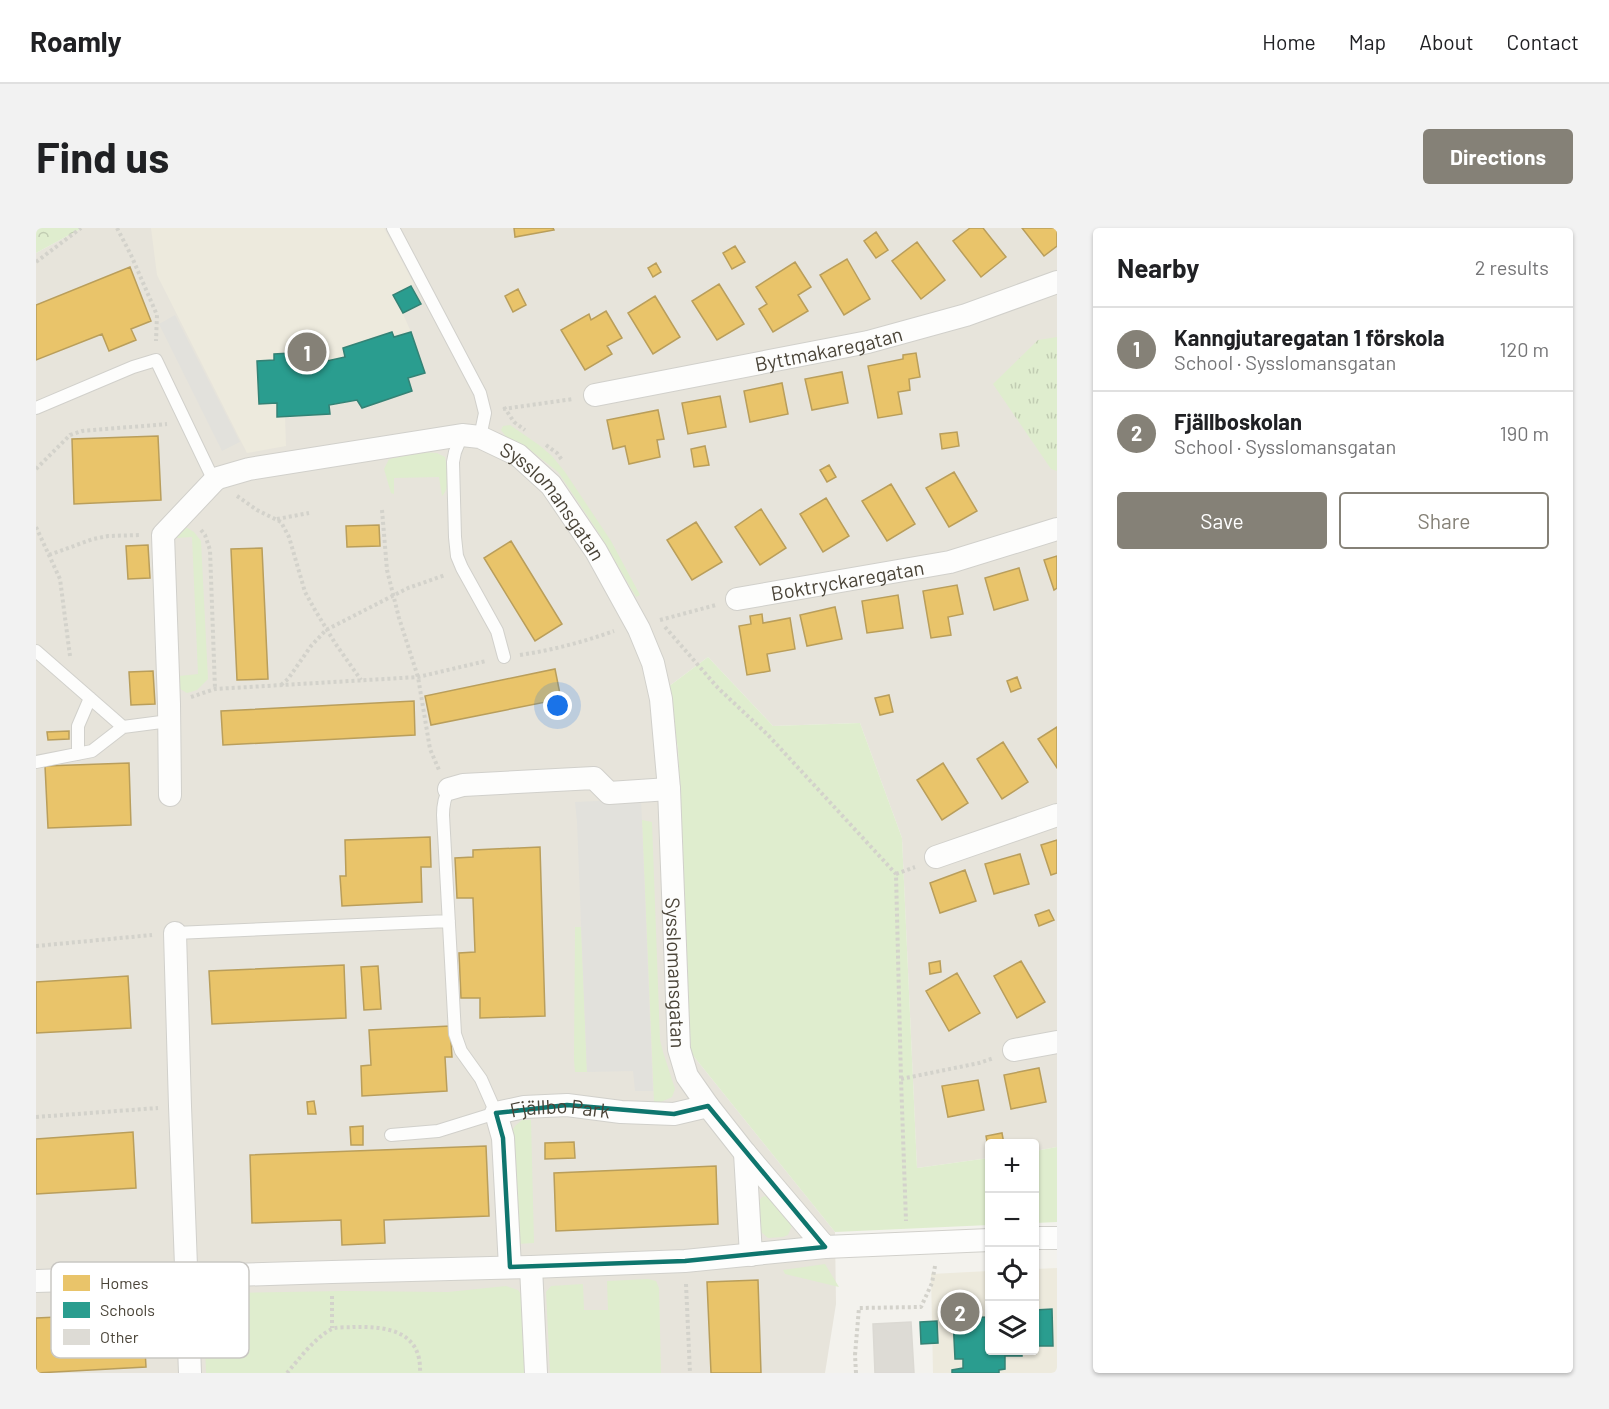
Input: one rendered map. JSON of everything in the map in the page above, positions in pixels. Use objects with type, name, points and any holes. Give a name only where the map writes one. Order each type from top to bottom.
[{"type":"street","name":"Byttmakaregatan","points":[[595,395],[868,342],[966,315],[1057,282]]},
{"type":"street","points":[[170,795],[163,535],[216,480],[249,469],[471,436]]},
{"type":"street","name":"Sysslomansgatan","points":[[471,436],[518,455],[551,485],[596,551],[639,630],[653,663],[661,699],[669,789],[679,1049],[687,1076],[745,1153],[825,1247]]},
{"type":"street","name":"Boktryckaregatan","points":[[737,599],[950,562],[1057,529]]},
{"type":"street","points":[[449,789],[462,785],[594,778],[609,793],[669,789]]},
{"type":"street","points":[[936,857],[1057,814]]},
{"type":"street","points":[[175,933],[186,1262]]},
{"type":"street","points":[[1014,1050],[1057,1042]]},
{"type":"street","name":"Fjällbo Park","points":[[536,1373],[503,1138],[496,1113],[524,1107],[567,1105],[621,1112],[674,1114],[708,1106]]},
{"type":"street","points":[[745,1153],[751,1255]]},
{"type":"street","points":[[1039,1238],[1057,1238]]},
{"type":"street","points":[[249,1275],[685,1261],[825,1247],[985,1240]]},
{"type":"street","points":[[36,1281],[51,1281]]},
{"type":"street","points":[[190,1358],[190,1373]]},
{"type":"lane","points":[[393,228],[480,393],[485,413],[471,436],[455,452],[453,462],[454,537],[457,556],[497,631],[504,657]]},
{"type":"lane","points":[[36,408],[133,367],[156,360],[216,480]]},
{"type":"lane","points":[[36,651],[123,727]]},
{"type":"lane","points":[[78,754],[78,726],[90,698]]},
{"type":"lane","points":[[36,762],[92,751],[123,727],[169,712]]},
{"type":"lane","points":[[391,1135],[438,1131],[496,1113],[481,1078],[461,1051],[455,1034],[443,806],[449,789]]},
{"type":"lane","points":[[175,933],[449,921]]},
{"type":"path","points":[[36,262],[81,228]]},
{"type":"path","points":[[117,228],[157,315],[156,360]]},
{"type":"path","points":[[485,413],[595,395]]},
{"type":"path","points":[[501,400],[514,422],[531,435]]},
{"type":"path","points":[[36,469],[70,435],[82,431],[166,425],[185,420]]},
{"type":"path","points":[[540,441],[557,453],[563,462]]},
{"type":"path","points":[[216,480],[257,510],[281,522],[289,537],[305,592],[326,630],[361,680]]},
{"type":"path","points":[[382,510],[387,570],[393,596],[418,677],[430,749],[449,789]]},
{"type":"path","points":[[183,513],[206,535],[210,550],[215,688]]},
{"type":"path","points":[[276,519],[309,513]]},
{"type":"path","points":[[36,527],[60,579],[72,666],[69,680]]},
{"type":"path","points":[[49,555],[108,536],[163,535]]},
{"type":"path","points":[[280,686],[326,630],[408,588],[462,568]]},
{"type":"path","points":[[660,620],[737,599]]},
{"type":"path","points":[[654,611],[718,688],[768,735],[896,874],[907,1243]]},
{"type":"path","points":[[169,712],[215,688],[418,677],[504,657],[554,650],[617,630],[626,634],[639,630]]},
{"type":"path","points":[[36,946],[175,933]]},
{"type":"path","points":[[901,1079],[979,1064],[1014,1050]]},
{"type":"path","points":[[36,1117],[180,1106]]},
{"type":"path","points":[[856,1373],[855,1355],[859,1308],[921,1306],[932,1283],[938,1242]]},
{"type":"path","points":[[685,1261],[690,1373]]},
{"type":"path","points":[[332,1272],[332,1328]]},
{"type":"path","points":[[286,1373],[310,1347],[332,1328],[358,1327],[393,1330],[405,1336],[417,1352],[420,1373]]},
{"type":"highlighted area","points":[[567,1105],[674,1114],[708,1106],[825,1247],[685,1261],[510,1267],[503,1138],[496,1113]]},
{"type":"shaded area","points":[[82,228],[1057,228],[1057,1147],[1039,1150],[1039,1139],[985,1139],[985,1159],[917,1168],[902,838],[860,723],[773,726],[708,657],[668,687],[678,749],[691,1053],[835,1232],[836,1304],[825,1373],[36,1373],[36,253]]},
{"type":"shaded area","points":[[151,228],[384,228],[414,284],[411,286],[421,304],[403,314],[425,373],[408,378],[412,391],[362,408],[357,400],[330,405],[330,414],[285,416],[286,446],[247,453],[157,275]]},
{"type":"shaded area","points":[[175,315],[240,442],[222,451],[159,324]]},
{"type":"shaded area","points":[[641,799],[653,1091],[635,1091],[633,1071],[587,1072],[575,802]]},
{"type":"shaded area","points":[[1057,1268],[1057,1373],[933,1373],[931,1274],[985,1271],[985,1355],[1039,1355],[1039,1269]]},
{"type":"green space","points":[[36,228],[82,228],[36,253]]},
{"type":"green space","points":[[1057,337],[1057,471],[1051,469],[993,384],[1038,340]]},
{"type":"green space","points":[[510,425],[552,456],[565,472],[611,541],[640,595],[636,597],[600,535],[558,472],[529,449],[507,438],[501,430],[503,426]]},
{"type":"green space","points":[[423,452],[437,453],[445,457],[448,483],[442,496],[439,477],[394,478],[394,494],[391,493],[384,469],[389,459]]},
{"type":"green space","points":[[184,526],[194,532],[201,541],[208,679],[197,690],[187,693],[180,689],[179,676],[198,674],[192,537],[175,538]]},
{"type":"green space","points":[[708,657],[773,726],[860,723],[902,838],[917,1168],[985,1159],[985,1225],[835,1232],[691,1053],[678,749],[668,687]]},
{"type":"green space","points":[[642,820],[652,822],[660,1040],[675,1089],[672,1097],[661,1102],[654,1102]]},
{"type":"green space","points":[[575,927],[581,927],[587,1072],[575,1072],[574,1060]]},
{"type":"green space","points":[[522,1120],[531,1120],[534,1243],[516,1244],[511,1133]]},
{"type":"green space","points":[[1057,1147],[1057,1222],[1039,1223],[1039,1150]]},
{"type":"green space","points":[[766,1196],[792,1225],[788,1235],[768,1238],[761,1232],[759,1201]]},
{"type":"green space","points":[[825,1264],[839,1287],[785,1274],[783,1270]]},
{"type":"green space","points":[[648,1279],[656,1281],[659,1288],[661,1373],[550,1373],[546,1292],[551,1286],[583,1284],[584,1310],[608,1310],[607,1281]]},
{"type":"green space","points":[[506,1286],[518,1290],[523,1297],[529,1373],[206,1373],[206,1358],[249,1358],[249,1293],[448,1292]]},
{"type":"building: Homes","points":[[514,228],[553,228],[554,230],[515,237]]},
{"type":"building: Homes","points":[[970,228],[983,228],[1006,257],[981,277],[953,241]]},
{"type":"building: Homes","points":[[1022,228],[1057,228],[1057,246],[1044,256]]},
{"type":"building: Homes","points":[[876,232],[888,250],[876,258],[864,241]]},
{"type":"building: Homes","points":[[917,242],[945,280],[921,299],[892,261]]},
{"type":"building: Homes","points":[[735,246],[745,262],[732,269],[723,253]]},
{"type":"building: Homes","points":[[847,259],[870,299],[844,315],[820,275]]},
{"type":"building: Homes","points":[[795,262],[811,287],[798,295],[808,311],[773,332],[759,309],[767,304],[756,287]]},
{"type":"building: Homes","points":[[656,263],[661,272],[653,277],[648,268]]},
{"type":"building: Homes","points":[[130,267],[151,321],[131,329],[136,340],[109,351],[102,334],[36,360],[36,305]]},
{"type":"building: Homes","points":[[719,284],[744,324],[717,340],[692,301]]},
{"type":"building: Homes","points":[[518,289],[526,305],[513,312],[505,296]]},
{"type":"building: Homes","points":[[655,296],[680,337],[653,354],[628,313]]},
{"type":"building: Homes","points":[[606,311],[622,338],[607,346],[612,354],[585,370],[561,330],[589,314],[591,320]]},
{"type":"building: Homes","points":[[916,353],[920,377],[909,379],[910,390],[898,392],[902,414],[878,418],[868,366],[903,359],[903,355]]},
{"type":"building: Homes","points":[[842,372],[848,403],[812,410],[805,379]]},
{"type":"building: Homes","points":[[782,383],[788,414],[750,422],[744,391]]},
{"type":"building: Homes","points":[[720,396],[726,427],[688,434],[682,403]]},
{"type":"building: Homes","points":[[658,410],[664,439],[657,440],[660,457],[629,464],[625,446],[613,449],[607,420]]},
{"type":"building: Homes","points":[[957,432],[959,446],[942,449],[940,434]]},
{"type":"building: Homes","points":[[158,436],[161,500],[74,504],[72,439]]},
{"type":"building: Homes","points":[[705,446],[709,465],[694,467],[691,449]]},
{"type":"building: Homes","points":[[829,465],[836,477],[827,482],[820,470]]},
{"type":"building: Homes","points":[[954,472],[977,511],[949,527],[926,488]]},
{"type":"building: Homes","points":[[891,484],[915,524],[887,541],[862,501]]},
{"type":"building: Homes","points":[[826,498],[849,536],[823,552],[800,514]]},
{"type":"building: Homes","points":[[761,509],[786,548],[760,565],[735,527]]},
{"type":"building: Homes","points":[[696,522],[722,562],[692,580],[667,540]]},
{"type":"building: Homes","points":[[379,525],[380,546],[347,547],[346,526]]},
{"type":"building: Homes","points":[[511,541],[562,624],[535,641],[484,558]]},
{"type":"building: Homes","points":[[148,545],[150,578],[128,579],[126,546]]},
{"type":"building: Homes","points":[[262,548],[268,679],[237,680],[231,549]]},
{"type":"building: Homes","points":[[1057,556],[1057,588],[1054,590],[1044,560]]},
{"type":"building: Homes","points":[[1019,568],[1028,600],[994,610],[985,578]]},
{"type":"building: Homes","points":[[957,585],[963,614],[948,617],[951,635],[931,638],[923,591]]},
{"type":"building: Homes","points":[[898,595],[903,628],[867,633],[862,601]]},
{"type":"building: Homes","points":[[835,607],[842,639],[807,646],[800,615]]},
{"type":"building: Homes","points":[[762,614],[763,623],[790,618],[795,649],[767,654],[770,671],[747,675],[739,626],[751,624],[750,616]]},
{"type":"building: Homes","points":[[555,669],[561,699],[431,725],[425,696]]},
{"type":"building: Homes","points":[[153,671],[155,704],[131,705],[129,672]]},
{"type":"building: Homes","points":[[1017,677],[1021,688],[1011,692],[1007,681]]},
{"type":"building: Homes","points":[[889,695],[893,712],[880,715],[875,698]]},
{"type":"building: Homes","points":[[414,701],[415,735],[223,745],[221,711]]},
{"type":"building: Homes","points":[[1057,727],[1057,768],[1038,739]]},
{"type":"building: Homes","points":[[69,731],[69,739],[48,740],[47,732]]},
{"type":"building: Homes","points":[[1003,742],[1028,782],[1002,799],[977,759]]},
{"type":"building: Homes","points":[[129,763],[131,825],[48,828],[45,766]]},
{"type":"building: Homes","points":[[943,763],[968,803],[942,820],[917,780]]},
{"type":"building: Homes","points":[[430,837],[431,867],[421,867],[422,902],[342,906],[340,876],[346,876],[345,840]]},
{"type":"building: Homes","points":[[1057,840],[1057,873],[1051,875],[1041,845]]},
{"type":"building: Homes","points":[[540,847],[545,1016],[480,1018],[480,998],[461,998],[459,953],[475,952],[473,898],[457,898],[455,858],[473,857],[473,850]]},
{"type":"building: Homes","points":[[1020,854],[1029,884],[994,894],[985,864]]},
{"type":"building: Homes","points":[[965,870],[976,901],[940,913],[930,883]]},
{"type":"building: Homes","points":[[1049,910],[1054,920],[1039,926],[1035,915]]},
{"type":"building: Homes","points":[[940,961],[941,972],[930,974],[929,963]]},
{"type":"building: Homes","points":[[1021,961],[1045,1002],[1017,1018],[994,976]]},
{"type":"building: Homes","points":[[344,965],[346,1018],[212,1024],[209,971]]},
{"type":"building: Homes","points":[[378,966],[381,1009],[364,1010],[361,967]]},
{"type":"building: Homes","points":[[957,973],[980,1013],[949,1031],[926,991]]},
{"type":"building: Homes","points":[[128,976],[131,1028],[36,1033],[36,982]]},
{"type":"building: Homes","points":[[450,1026],[452,1057],[445,1057],[447,1091],[362,1096],[361,1066],[371,1065],[369,1030]]},
{"type":"building: Homes","points":[[1039,1068],[1046,1102],[1011,1109],[1004,1075]]},
{"type":"building: Homes","points":[[978,1080],[984,1110],[948,1117],[942,1086]]},
{"type":"building: Homes","points":[[314,1101],[316,1114],[308,1114],[307,1102]]},
{"type":"building: Homes","points":[[363,1126],[363,1145],[351,1145],[350,1127]]},
{"type":"building: Homes","points":[[133,1132],[136,1188],[36,1194],[36,1139]]},
{"type":"building: Homes","points":[[1002,1133],[1003,1139],[987,1139],[986,1136]]},
{"type":"building: Homes","points":[[574,1142],[575,1158],[545,1159],[545,1143]]},
{"type":"building: Homes","points":[[486,1146],[489,1216],[384,1220],[385,1243],[342,1245],[341,1220],[252,1223],[250,1155]]},
{"type":"building: Homes","points":[[716,1166],[718,1224],[556,1231],[554,1173]]},
{"type":"building: Homes","points":[[758,1280],[761,1373],[711,1373],[707,1282]]},
{"type":"building: Homes","points":[[51,1317],[51,1358],[146,1358],[146,1367],[36,1373],[36,1318]]},
{"type":"building: Schools","points":[[411,286],[421,304],[403,313],[393,295]]},
{"type":"building: Schools","points":[[392,332],[394,337],[411,332],[425,373],[408,378],[412,391],[362,408],[357,400],[329,405],[330,414],[277,417],[277,403],[259,404],[257,361],[274,360],[274,354],[327,351],[327,361],[345,357],[343,348]]},
{"type":"building: Schools","points":[[1052,1309],[1053,1346],[1039,1346],[1039,1310]]},
{"type":"building: Schools","points":[[985,1317],[985,1355],[1022,1356],[1005,1356],[1005,1369],[999,1370],[999,1373],[952,1373],[952,1370],[963,1368],[963,1359],[955,1359],[953,1318]]},
{"type":"building: Schools","points":[[937,1321],[938,1343],[921,1344],[920,1322]]},
{"type":"building: Other","points":[[911,1322],[914,1373],[875,1373],[873,1324]]},
{"type":"place","name":"Kanngjutaregatan 1 förskola","points":[[307,352]]},
{"type":"place","name":"Fjällboskolan","points":[[960,1312]]}]
